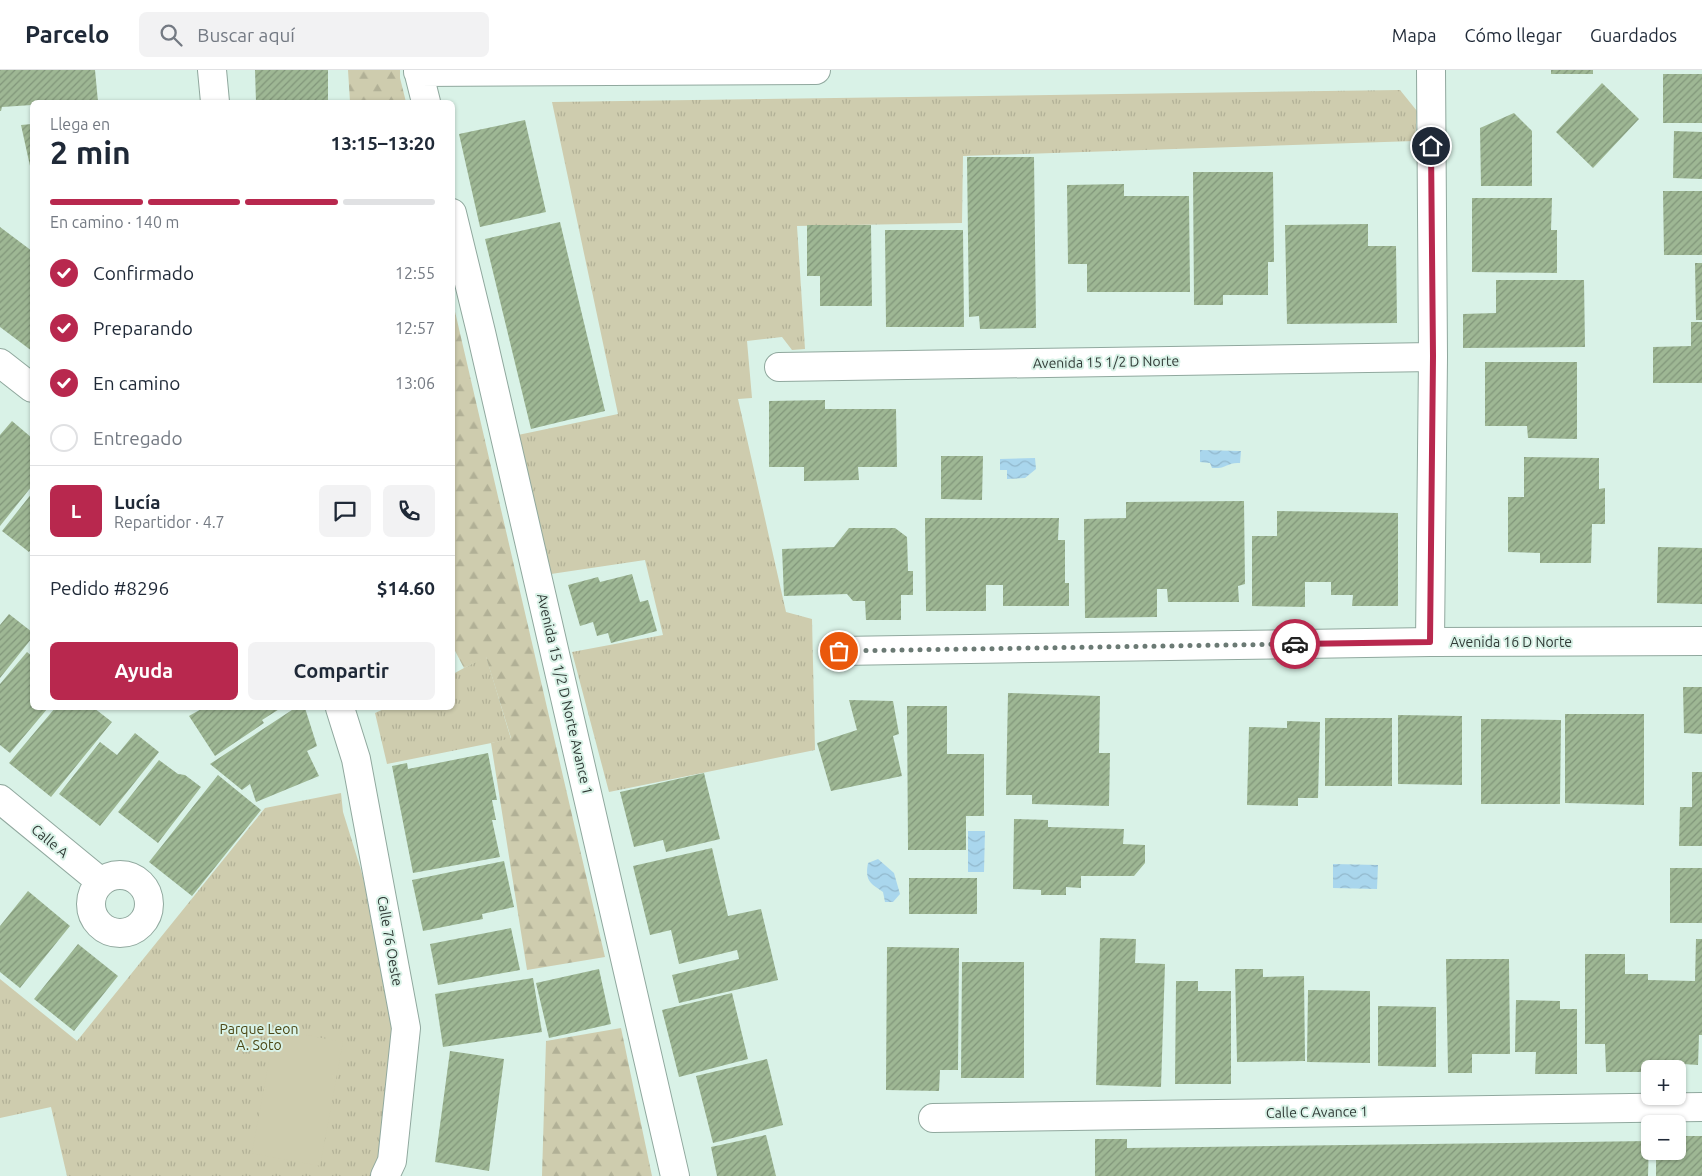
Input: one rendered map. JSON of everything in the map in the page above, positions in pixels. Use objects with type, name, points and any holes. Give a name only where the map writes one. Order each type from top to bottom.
[{"type":"street","points":[[212,70],[215,100]]},
{"type":"street","points":[[425,100],[418,71],[816,70]]},
{"type":"street","points":[[1430,642],[1433,356],[1431,70]]},
{"type":"street","name":"Avenida 15 1/2 D Norte Avance 1","points":[[455,225],[482,332],[676,1176]]},
{"type":"street","name":"Avenida 15 1/2 D Norte","points":[[779,367],[1433,356]]},
{"type":"street","points":[[0,363],[30,386]]},
{"type":"street","name":"Avenida 16 D Norte","points":[[839,651],[1430,642],[1702,641]]},
{"type":"street","name":"Calle 76 Oeste","points":[[341,710],[356,759],[406,1028],[392,1161],[385,1176]]},
{"type":"street","name":"Calle A","points":[[0,799],[100,882]]},
{"type":"street","name":"Calle C Avance 1","points":[[933,1118],[1702,1107]]},
{"type":"green space","points":[[348,70],[400,70],[406,100],[350,100]]},
{"type":"green space","points":[[1400,90],[1417,111],[1415,141],[963,156],[962,223],[797,226],[805,349],[792,350],[782,337],[747,341],[752,398],[738,399],[786,612],[812,619],[815,750],[609,792],[572,652],[663,635],[645,560],[551,574],[518,435],[618,414],[552,102]]},
{"type":"green space","points":[[455,312],[605,957],[527,970],[491,743],[511,738],[486,657],[464,668],[455,651]]},
{"type":"green space","points":[[486,656],[511,739],[387,764],[375,713],[382,710],[455,710],[455,673]]},
{"type":"green space","name":"Parque Leon A. Soto","points":[[341,793],[343,812],[361,870],[400,1026],[378,1176],[67,1176],[51,1107],[0,1118],[0,979],[77,1041],[265,808]]},
{"type":"green space","points":[[621,1028],[652,1176],[542,1176],[546,1041]]},
{"type":"green space","points":[[275,1029],[343,1042],[320,1166],[252,1153]]},
{"type":"water","points":[[1200,450],[1241,451],[1240,463],[1221,468],[1212,468],[1210,463],[1200,462]]},
{"type":"water","points":[[1035,458],[1036,469],[1025,478],[1007,479],[1007,470],[1000,470],[1000,459]]},
{"type":"water","points":[[968,831],[985,831],[984,872],[968,872]]},
{"type":"water","points":[[878,859],[894,873],[900,894],[893,902],[885,902],[883,892],[869,880],[867,873],[868,863]]},
{"type":"water","points":[[1333,864],[1378,865],[1377,889],[1333,888]]},
{"type":"building","points":[[0,70],[95,70],[98,100],[30,100],[30,105],[2,107],[0,111]]},
{"type":"building","points":[[255,70],[328,70],[328,100],[256,100]]},
{"type":"building","points":[[1551,70],[1593,70],[1593,74],[1551,74]]},
{"type":"building","points":[[1663,74],[1702,74],[1702,123],[1663,123]]},
{"type":"building","points":[[1602,83],[1639,119],[1593,168],[1556,132]]},
{"type":"building","points":[[1514,113],[1532,131],[1532,186],[1481,186],[1480,128]]},
{"type":"building","points":[[525,120],[546,212],[480,227],[459,134]]},
{"type":"building","points":[[30,124],[30,166],[21,125]]},
{"type":"building","points":[[1674,131],[1702,132],[1702,179],[1673,178]]},
{"type":"building","points":[[967,157],[1034,157],[1036,328],[980,329],[979,316],[969,317]]},
{"type":"building","points":[[1193,172],[1273,172],[1274,262],[1268,262],[1268,295],[1223,295],[1223,305],[1194,305]]},
{"type":"building","points":[[1124,184],[1124,196],[1189,196],[1190,292],[1087,292],[1087,264],[1068,264],[1067,185]]},
{"type":"building","points":[[1663,191],[1702,191],[1702,255],[1664,255]]},
{"type":"building","points":[[1472,198],[1552,198],[1551,230],[1557,230],[1557,273],[1472,272]]},
{"type":"building","points":[[560,222],[605,411],[531,429],[485,239]]},
{"type":"building","points":[[1368,224],[1368,246],[1396,246],[1397,323],[1287,324],[1285,225]]},
{"type":"building","points":[[807,225],[871,225],[872,306],[820,306],[820,276],[807,276]]},
{"type":"building","points":[[0,227],[30,250],[30,350],[0,327]]},
{"type":"building","points":[[885,230],[963,230],[964,327],[886,327]]},
{"type":"building","points":[[1695,263],[1702,263],[1702,320],[1696,320]]},
{"type":"building","points":[[1496,280],[1584,280],[1585,347],[1463,348],[1463,314],[1496,313]]},
{"type":"building","points":[[1691,322],[1702,322],[1702,383],[1653,383],[1653,347],[1691,346]]},
{"type":"building","points":[[1485,362],[1577,362],[1577,439],[1528,438],[1527,426],[1485,426]]},
{"type":"building","points":[[825,400],[825,409],[896,409],[897,467],[858,467],[859,480],[804,481],[804,467],[769,467],[769,401]]},
{"type":"building","points":[[12,421],[30,436],[30,488],[0,526],[0,435]]},
{"type":"building","points":[[941,456],[983,456],[982,500],[941,499]]},
{"type":"building","points":[[1524,457],[1599,458],[1599,489],[1605,488],[1605,524],[1592,524],[1591,563],[1540,563],[1540,553],[1508,552],[1508,497],[1524,497]]},
{"type":"building","points":[[30,496],[29,552],[2,531]]},
{"type":"building","points":[[1244,501],[1245,584],[1238,586],[1239,602],[1168,602],[1167,589],[1157,589],[1157,617],[1085,618],[1084,519],[1126,518],[1126,502]]},
{"type":"building","points":[[1277,511],[1398,513],[1398,606],[1352,606],[1353,595],[1331,595],[1331,582],[1305,582],[1305,607],[1252,606],[1252,536],[1277,536]]},
{"type":"building","points":[[925,518],[1059,518],[1058,540],[1065,540],[1065,583],[1069,583],[1069,606],[1003,606],[1003,585],[986,585],[986,611],[926,611]]},
{"type":"building","points":[[849,528],[895,528],[907,537],[908,571],[913,571],[913,595],[901,595],[901,620],[866,620],[865,601],[853,601],[847,594],[784,596],[782,549],[834,547]]},
{"type":"building","points":[[1658,547],[1702,548],[1702,604],[1657,603]]},
{"type":"building","points":[[632,574],[640,602],[648,600],[657,631],[611,643],[608,633],[597,636],[593,622],[580,626],[568,585],[598,577],[600,582]]},
{"type":"building","points":[[9,614],[30,630],[30,640],[0,678],[0,625]]},
{"type":"building","points":[[27,652],[30,654],[30,710],[46,710],[10,753],[0,745],[0,684]]},
{"type":"building","points":[[1683,687],[1702,687],[1702,734],[1684,733]]},
{"type":"building","points":[[1008,693],[1100,696],[1099,753],[1110,753],[1109,806],[1032,804],[1032,795],[1006,795]]},
{"type":"building","points":[[849,700],[893,701],[899,734],[893,736],[902,776],[831,791],[817,743],[857,730]]},
{"type":"building","points":[[907,706],[947,706],[947,754],[984,754],[984,816],[966,816],[966,850],[908,850]]},
{"type":"building","points":[[53,710],[97,710],[112,722],[51,797],[9,763]]},
{"type":"building","points":[[200,710],[278,710],[262,720],[264,723],[215,756],[189,716]]},
{"type":"building","points":[[292,710],[306,710],[317,746],[307,751],[319,776],[256,802],[250,784],[242,790],[210,764]]},
{"type":"building","points":[[1565,714],[1644,714],[1644,805],[1565,803]]},
{"type":"building","points":[[1398,715],[1462,716],[1462,785],[1398,784]]},
{"type":"building","points":[[1325,718],[1392,718],[1392,786],[1325,786]]},
{"type":"building","points":[[1481,719],[1561,720],[1560,804],[1481,804]]},
{"type":"building","points":[[1287,721],[1320,722],[1318,798],[1298,798],[1298,806],[1247,805],[1249,727],[1287,728]]},
{"type":"building","points":[[135,733],[159,752],[100,826],[59,794],[100,742],[117,755]]},
{"type":"building","points":[[488,753],[497,800],[492,800],[496,820],[492,820],[500,857],[413,873],[392,766],[407,763],[408,769]]},
{"type":"building","points":[[159,760],[178,774],[185,775],[201,787],[158,843],[118,812]]},
{"type":"building","points":[[1692,772],[1702,772],[1702,846],[1679,846],[1680,807],[1692,807]]},
{"type":"building","points":[[704,773],[720,839],[666,852],[663,840],[634,847],[620,792]]},
{"type":"building","points":[[218,775],[261,810],[192,896],[149,862]]},
{"type":"building","points":[[1014,819],[1048,820],[1048,827],[1124,829],[1123,844],[1145,845],[1145,863],[1134,876],[1081,876],[1081,888],[1066,887],[1066,895],[1041,895],[1041,890],[1013,889]]},
{"type":"building","points":[[712,848],[728,916],[761,909],[778,980],[679,1003],[672,975],[739,959],[737,950],[679,964],[671,930],[650,935],[633,866]]},
{"type":"building","points":[[504,861],[514,907],[482,914],[483,919],[423,931],[412,880]]},
{"type":"building","points":[[1670,868],[1702,868],[1702,923],[1670,923]]},
{"type":"building","points":[[909,878],[977,878],[977,914],[909,914]]},
{"type":"building","points":[[28,891],[70,926],[20,988],[0,972],[0,926]]},
{"type":"building","points":[[511,928],[520,970],[438,985],[430,944]]},
{"type":"building","points":[[1100,938],[1136,939],[1135,963],[1165,964],[1161,1087],[1096,1085]]},
{"type":"building","points":[[1696,939],[1702,939],[1702,1035],[1699,1035],[1698,1065],[1686,1064],[1686,1060],[1641,1060],[1641,1072],[1606,1072],[1605,1044],[1585,1044],[1585,954],[1625,954],[1625,974],[1648,974],[1648,980],[1695,981]]},
{"type":"building","points":[[78,944],[118,976],[74,1031],[34,999]]},
{"type":"building","points":[[887,947],[959,948],[958,1070],[940,1070],[939,1091],[886,1090]]},
{"type":"building","points":[[1446,959],[1509,959],[1510,1054],[1472,1054],[1472,1073],[1448,1073]]},
{"type":"building","points":[[962,962],[1024,962],[1024,1078],[961,1078]]},
{"type":"building","points":[[599,969],[611,1024],[549,1038],[536,983]]},
{"type":"building","points":[[1235,969],[1263,969],[1263,977],[1304,976],[1305,1061],[1237,1062]]},
{"type":"building","points":[[533,978],[542,1032],[443,1047],[435,994]]},
{"type":"building","points":[[1176,981],[1198,981],[1198,991],[1231,991],[1231,1084],[1175,1084]]},
{"type":"building","points":[[1308,990],[1370,991],[1370,1063],[1307,1062]]},
{"type":"building","points":[[732,993],[748,1059],[679,1077],[662,1010]]},
{"type":"building","points":[[1516,1000],[1560,1001],[1560,1009],[1577,1009],[1577,1074],[1535,1074],[1536,1052],[1515,1052]]},
{"type":"building","points":[[1378,1006],[1436,1007],[1436,1067],[1378,1066]]},
{"type":"building","points":[[450,1051],[504,1059],[489,1171],[435,1162]]},
{"type":"building","points":[[767,1059],[783,1125],[713,1143],[696,1076]]},
{"type":"building","points":[[766,1135],[776,1176],[717,1176],[711,1147]]},
{"type":"building","points":[[1686,1136],[1702,1136],[1702,1176],[1656,1176],[1656,1160],[1686,1160]]},
{"type":"building","points":[[1095,1139],[1127,1139],[1127,1148],[1641,1141],[1641,1160],[1648,1160],[1648,1176],[1095,1176]]},
{"type":"way so far","points":[[839,651],[1295,644]]},
{"type":"route","points":[[1295,644],[1430,642],[1433,356],[1431,146]]}]
